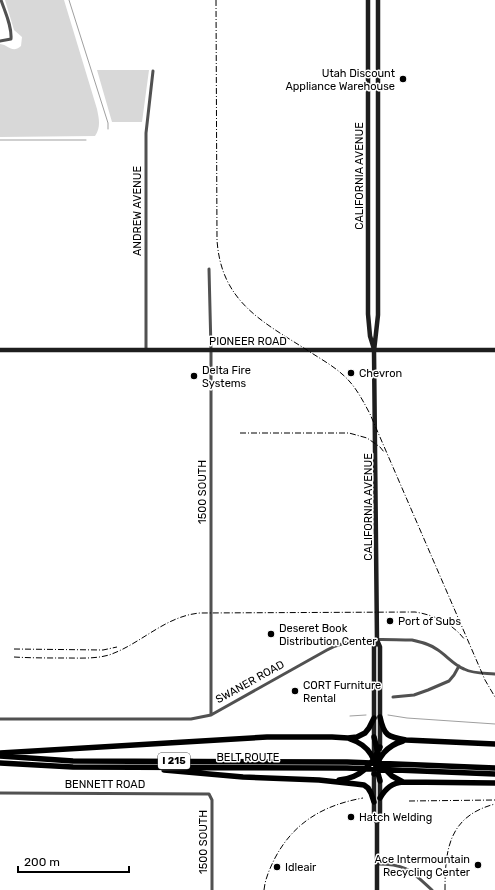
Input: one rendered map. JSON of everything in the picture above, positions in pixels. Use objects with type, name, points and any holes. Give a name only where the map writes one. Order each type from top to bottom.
[{"type":"highway","points":[[380,717],[383,729],[386,734],[392,737],[406,740],[495,744]]},
{"type":"highway","points":[[0,752],[267,736],[348,738],[357,737],[365,733],[374,718]]},
{"type":"highway","points":[[374,737],[378,757],[380,781]]},
{"type":"highway","points":[[348,738],[359,742],[366,747],[378,757],[383,768],[388,773],[403,782]]},
{"type":"highway","points":[[319,780],[354,777],[365,770],[391,746],[406,740]]},
{"type":"highway","name":"BELT ROUTE","points":[[0,756],[73,761],[495,768]]},
{"type":"highway","points":[[374,774],[378,757]]},
{"type":"highway","name":"BELT ROUTE","points":[[0,763],[73,767],[347,765]]},
{"type":"highway","points":[[134,767],[243,777],[319,780],[364,785],[370,790],[374,802]]},
{"type":"highway","name":"BELT ROUTE","points":[[402,767],[495,774]]},
{"type":"highway","points":[[380,798],[389,787],[395,783],[495,783]]},
{"type":"main road","name":"CALIFORNIA AVENUE","points":[[368,0],[369,322],[370,336],[374,351]]},
{"type":"main road","name":"CALIFORNIA AVENUE","points":[[378,0],[378,323],[374,351],[377,640],[380,647],[380,717],[378,757]]},
{"type":"main road","points":[[368,17],[378,17]]},
{"type":"main road","points":[[368,83],[378,83]]},
{"type":"main road","points":[[368,140],[378,140]]},
{"type":"main road","points":[[368,202],[378,202]]},
{"type":"main road","points":[[368,223],[378,222]]},
{"type":"main road","points":[[368,262],[378,262]]},
{"type":"main road","name":"PIONEER ROAD","points":[[0,350],[495,350]]},
{"type":"main road","name":"CALIFORNIA AVENUE","points":[[374,737],[374,647],[377,640]]},
{"type":"main road","points":[[374,774],[374,818],[377,823]]},
{"type":"main road","points":[[377,890],[377,823],[380,817],[380,781]]},
{"type":"street","points":[[0,41],[10,39],[10,29],[1,0]]},
{"type":"street","name":"ANDREW AVENUE","points":[[146,350],[146,133],[153,71]]},
{"type":"street","name":"1500 SOUTH","points":[[209,270],[211,714]]},
{"type":"street","name":"SWANER ROAD","points":[[0,719],[191,719],[211,714],[335,645],[353,640],[412,640],[438,650],[459,666],[477,673],[495,674]]},
{"type":"street","points":[[393,697],[414,695],[428,690],[449,680],[459,666]]},
{"type":"street","name":"BENNETT ROAD","points":[[0,793],[210,794]]},
{"type":"street","name":"1500 SOUTH","points":[[210,794],[212,800],[212,890]]},
{"type":"street","points":[[377,864],[394,864],[405,868],[432,890]]},
{"type":"shaded area","points":[[5,0],[64,0],[97,109],[99,126],[95,136],[0,137],[0,44],[15,49],[21,46],[22,37],[14,30]]},
{"type":"shaded area","points":[[97,70],[149,70],[142,122],[112,122]]},
{"type":"waterway","points":[[69,0],[108,123],[108,129]]},
{"type":"waterway","points":[[0,140],[86,140]]},
{"type":"waterway","points":[[350,716],[366,715]]},
{"type":"waterway","points":[[388,715],[407,718],[495,724]]},
{"type":"railway","points":[[216,0],[217,240],[220,261],[226,279],[235,294],[259,319],[334,368],[347,378],[358,392],[370,414],[485,680],[495,697]]},
{"type":"railway","points":[[240,433],[349,433],[367,438],[380,447],[384,452]]},
{"type":"railway","points":[[14,657],[93,658],[109,655],[121,650],[176,619],[187,615],[200,613],[415,612],[430,615],[443,621],[455,629],[465,640]]},
{"type":"railway","points":[[14,649],[103,650],[117,647]]},
{"type":"railway","points":[[264,890],[275,858],[291,834],[312,817],[323,811],[335,805],[363,798]]},
{"type":"railway","points":[[409,801],[495,800]]},
{"type":"railway","points":[[445,890],[446,861],[453,836],[459,826],[468,817],[480,809],[495,804]]},
{"type":"place","name":"Utah Discount Appliance Warehouse","points":[[403,79]]},
{"type":"place","name":"Chevron","points":[[351,373]]},
{"type":"place","name":"Delta Fire Systems","points":[[194,376]]},
{"type":"place","name":"Port of Subs","points":[[390,621]]},
{"type":"place","name":"Deseret Book Distribution Center","points":[[271,634]]},
{"type":"place","name":"CORT Furniture Rental","points":[[295,691]]},
{"type":"place","name":"Hatch Welding","points":[[351,817]]},
{"type":"place","name":"Ace Intermountain Recycling Center","points":[[478,865]]},
{"type":"place","name":"Idleair","points":[[277,867]]}]
